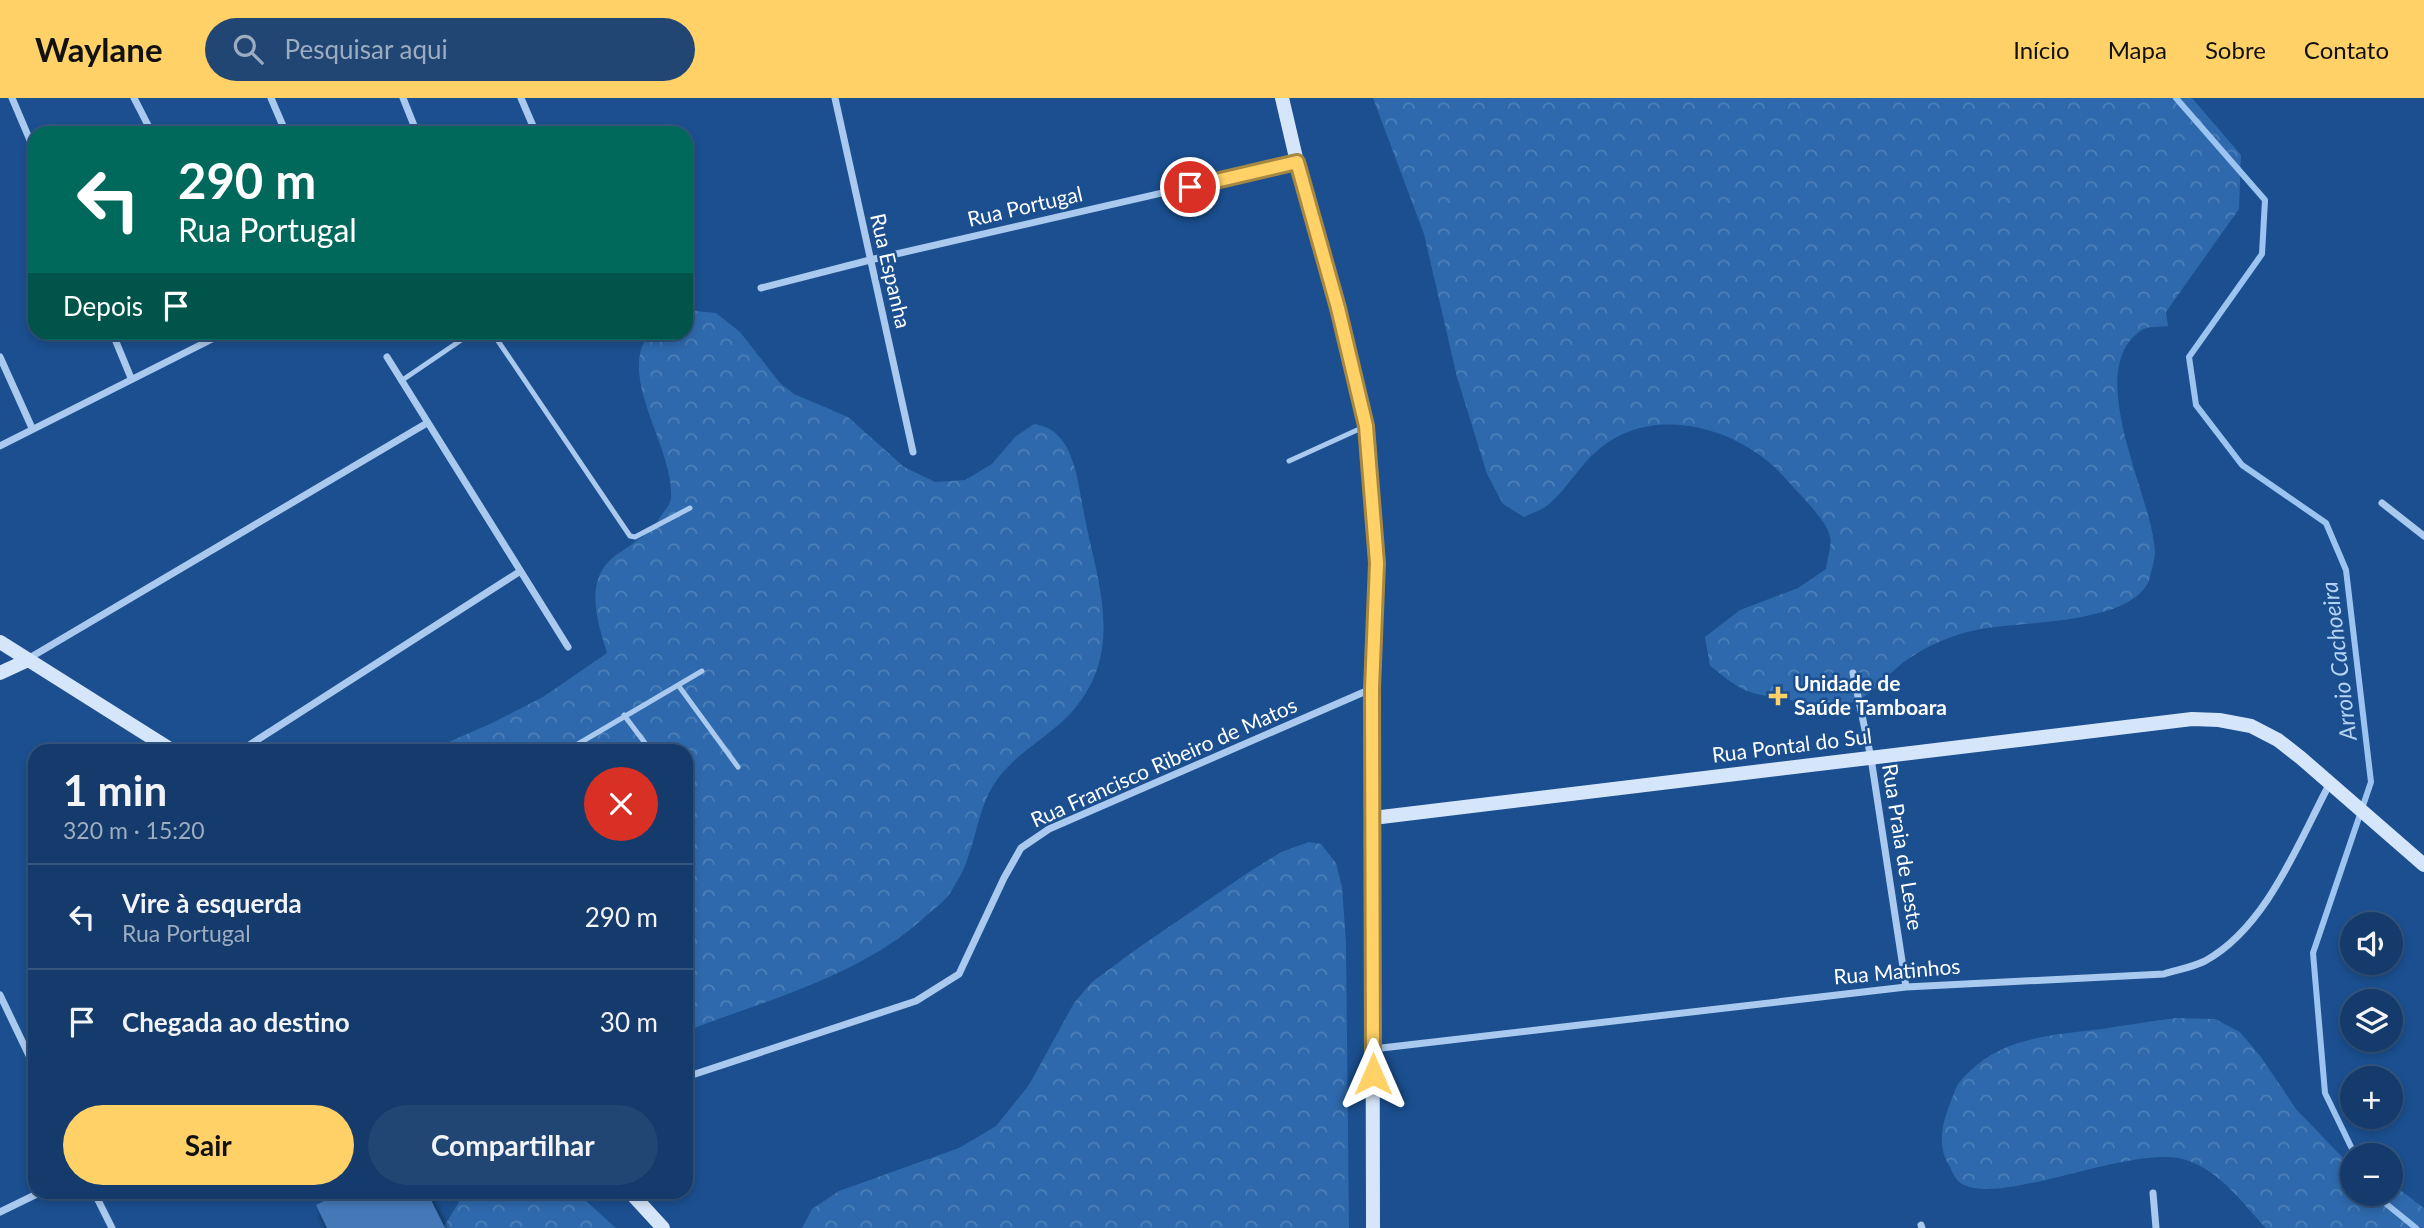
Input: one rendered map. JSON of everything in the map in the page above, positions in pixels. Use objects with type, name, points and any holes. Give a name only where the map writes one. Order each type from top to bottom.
[{"type":"street","points":[[12,98],[28,136]]},
{"type":"street","points":[[134,98],[148,126]]},
{"type":"street","points":[[271,98],[283,126]]},
{"type":"street","points":[[403,98],[414,126]]},
{"type":"street","points":[[521,98],[533,126]]},
{"type":"street","name":"Rua Espanha","points":[[835,98],[913,452]]},
{"type":"street","points":[[1282,98],[1338,308],[1366,426],[1377,563],[1372,689],[1373,1228]]},
{"type":"street","name":"Rua Portugal","points":[[761,288],[870,260],[1297,162]]},
{"type":"street","points":[[115,340],[131,378]]},
{"type":"street","points":[[0,446],[209,340]]},
{"type":"street","points":[[0,357],[32,428]]},
{"type":"street","points":[[387,357],[568,647]]},
{"type":"street","points":[[0,673],[427,423]]},
{"type":"street","points":[[2382,503],[2424,536]]},
{"type":"street","points":[[251,744],[519,572]]},
{"type":"street","points":[[0,642],[160,744]]},
{"type":"street","name":"Rua Praia de Leste","points":[[1853,673],[1871,758],[1906,987]]},
{"type":"street","name":"Rua Francisco Ribeiro de Matos","points":[[693,1075],[916,1000],[959,974],[1021,848],[1049,829],[1372,689]]},
{"type":"street","name":"Rua Pontal do Sul","points":[[1373,818],[2192,719],[2219,719],[2251,726],[2278,740],[2424,865]]},
{"type":"street","name":"Rua Matinhos","points":[[1373,1049],[1906,987],[2164,974],[2203,962],[2237,938],[2271,895],[2330,783]]},
{"type":"street","points":[[0,995],[28,1053]]},
{"type":"street","points":[[2153,1193],[2156,1228]]},
{"type":"street","points":[[0,1212],[28,1198]]},
{"type":"street","points":[[98,1199],[112,1228]]},
{"type":"street","points":[[636,1199],[663,1228]]},
{"type":"lane","points":[[401,381],[461,340]]},
{"type":"lane","points":[[497,340],[630,536],[635,537],[690,508]]},
{"type":"lane","points":[[1289,461],[1366,426]]},
{"type":"lane","points":[[577,744],[702,671]]},
{"type":"lane","points":[[678,685],[738,767]]},
{"type":"lane","points":[[624,715],[646,744]]},
{"type":"green space","points":[[1373,98],[2192,98],[2241,155],[2239,209],[2166,312],[2168,326],[2142,330],[2125,348],[2118,373],[2124,434],[2151,527],[2155,551],[2150,577],[2141,593],[2124,604],[2076,618],[1999,626],[1950,637],[1912,656],[1871,692],[1849,703],[1827,704],[1780,699],[1753,693],[1736,685],[1710,666],[1705,637],[1740,610],[1798,588],[1826,569],[1830,541],[1824,523],[1767,460],[1745,446],[1696,427],[1670,425],[1645,427],[1620,435],[1591,456],[1555,499],[1540,510],[1524,517],[1503,504],[1487,474],[1457,377],[1424,234]]},
{"type":"green space","points":[[693,311],[716,313],[740,332],[780,383],[794,394],[848,417],[904,467],[935,482],[965,480],[992,464],[1015,437],[1034,424],[1047,428],[1065,444],[1075,469],[1103,614],[1103,640],[1098,665],[1088,690],[1070,714],[1013,762],[996,781],[982,809],[964,868],[943,902],[901,936],[844,970],[693,1028],[693,744],[444,744],[543,697],[607,653],[597,618],[597,582],[611,559],[652,529],[671,500],[670,477],[642,390],[639,369],[641,350],[646,340],[693,340]]},
{"type":"green space","points":[[1309,842],[1321,844],[1336,863],[1342,887],[1346,942],[1349,1228],[802,1228],[812,1209],[839,1191],[959,1148],[996,1126],[1029,1085],[1074,1003],[1092,982],[1249,872],[1281,852]]},
{"type":"green space","points":[[2176,1018],[2215,1019],[2240,1032],[2261,1057],[2296,1109],[2340,1155],[2340,1206],[2403,1206],[2403,1192],[2424,1208],[2424,1228],[2266,1228],[2230,1189],[2209,1171],[2186,1160],[2162,1157],[2133,1160],[2001,1188],[1975,1188],[1958,1181],[1945,1157],[1942,1137],[1948,1108],[1962,1079],[1984,1059],[2015,1044],[2049,1036]]},
{"type":"green space","points":[[461,1199],[584,1199],[616,1228],[443,1228]]},
{"type":"building","points":[[323,1199],[430,1199],[445,1228],[327,1228],[316,1205],[324,1201]]},
{"type":"waterway","name":"Arroio Cachoeira","points":[[2176,98],[2265,200],[2262,254],[2189,357],[2196,405],[2242,465],[2326,523],[2346,570],[2371,782],[2313,953],[2325,1093],[2349,1143]]},
{"type":"waterway","name":"Arroio Cachoeira","points":[[2389,1206],[2416,1228]]},
{"type":"place","name":"Unidade de Saúde Tamboara","points":[[1778,696]]},
{"type":"route","points":[[1190,187],[1297,162],[1338,308],[1366,426],[1377,563],[1372,689],[1373,1074]]}]
